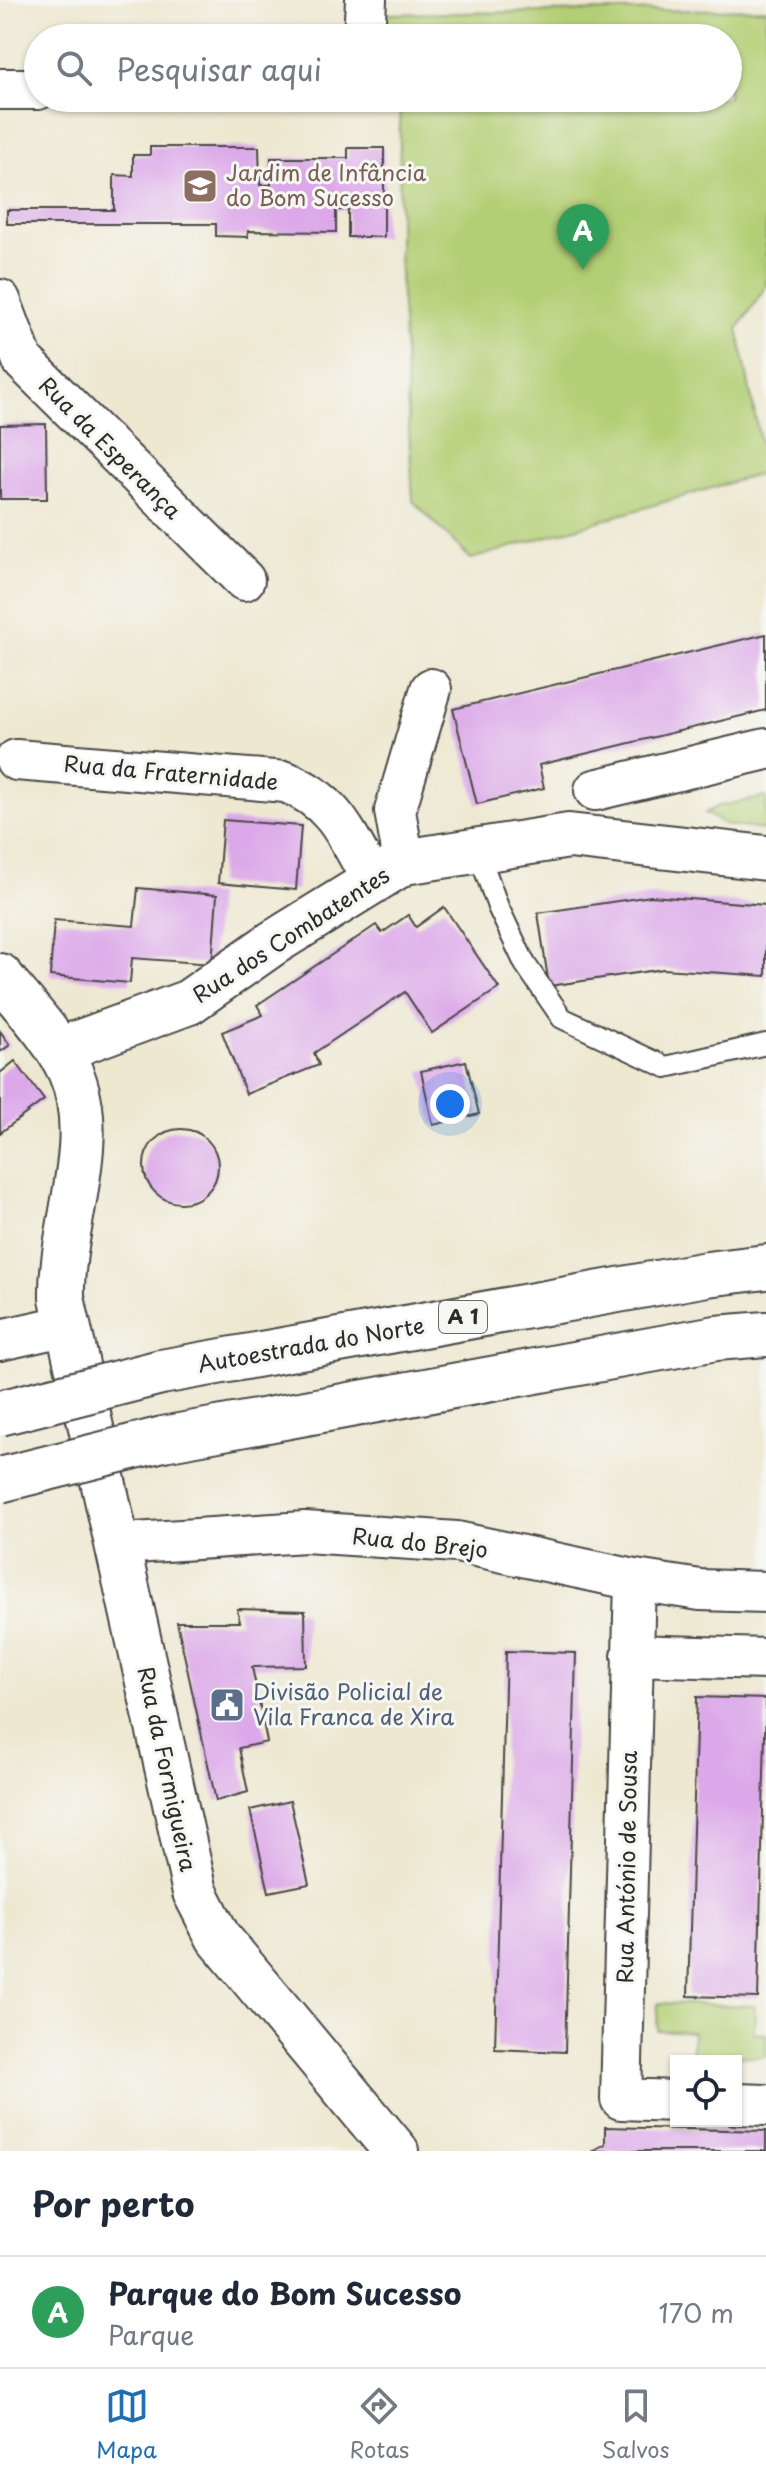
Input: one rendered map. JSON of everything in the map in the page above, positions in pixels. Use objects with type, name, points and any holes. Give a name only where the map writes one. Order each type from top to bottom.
[{"type":"main road","name":"Rua dos Combatentes","points":[[59,1050],[159,1016],[189,1002],[388,871],[478,851],[569,836],[766,858]]},
{"type":"main road","name":"Rua da Formigueira","points":[[0,976],[59,1050],[78,1094],[81,1120],[61,1274],[68,1325],[119,1544],[188,1869],[206,1916],[218,1937],[396,2151]]},
{"type":"main road","name":"Autoestrada do Norte","points":[[0,1413],[161,1372],[707,1274],[766,1267]]},
{"type":"main road","points":[[0,1480],[163,1439],[716,1338],[766,1334]]},
{"type":"street","points":[[365,24],[366,0]]},
{"type":"street","points":[[0,89],[24,89]]},
{"type":"street","name":"Rua da Esperança","points":[[0,300],[12,362],[244,580]]},
{"type":"street","points":[[388,871],[395,811],[431,689]]},
{"type":"street","points":[[595,790],[766,749]]},
{"type":"street","name":"Rua da Fraternidade","points":[[16,760],[286,782],[314,795],[388,871]]},
{"type":"street","points":[[0,1340],[68,1325]]},
{"type":"street","name":"Rua do Brejo","points":[[119,1544],[305,1532],[457,1542],[635,1580],[700,1590],[766,1592]]},
{"type":"street","name":"Rua António de Sousa","points":[[635,1580],[621,2099],[670,2101]]},
{"type":"street","points":[[632,1655],[766,1659]]},
{"type":"street","points":[[742,2104],[766,2105]]},
{"type":"lane","points":[[478,851],[498,907],[525,964],[562,1018],[666,1067],[766,1044]]},
{"type":"green space","points":[[766,9],[766,286],[738,329],[766,472],[471,559],[413,501],[399,254],[400,112],[742,112],[742,24],[381,24],[381,14]]},
{"type":"green space","points":[[766,797],[766,830],[726,825],[705,813],[719,806]]},
{"type":"green space","points":[[658,2003],[755,2006],[754,2033],[766,2034],[766,2057],[692,2054],[693,2032],[657,2030]]},
{"type":"building","points":[[150,147],[259,147],[260,185],[271,185],[271,158],[348,158],[348,148],[384,148],[384,237],[348,237],[348,210],[336,210],[336,232],[248,231],[248,237],[216,236],[216,224],[7,224],[7,210],[114,210],[114,175],[133,176],[133,155],[150,155]]},
{"type":"building","points":[[46,424],[47,499],[0,499],[0,425]]},
{"type":"building","points":[[766,634],[766,710],[539,765],[544,788],[477,804],[453,709]]},
{"type":"building","points":[[223,820],[301,826],[296,890],[218,883]]},
{"type":"building","points":[[138,888],[217,895],[212,964],[132,958],[130,983],[50,976],[54,920],[134,926]]},
{"type":"building","points":[[651,896],[766,905],[766,976],[663,969],[549,986],[538,913]]},
{"type":"building","points":[[444,907],[499,988],[432,1033],[405,992],[314,1053],[319,1065],[246,1094],[222,1032],[263,1015],[257,1005],[376,925],[382,933],[408,915],[416,927]]},
{"type":"building","points":[[0,1031],[10,1045],[0,1052]]},
{"type":"building","points":[[15,1061],[44,1100],[0,1133],[0,1073]]},
{"type":"building","points":[[466,1061],[479,1114],[433,1125],[421,1071]]},
{"type":"building","points":[[188,1129],[208,1139],[216,1152],[216,1180],[208,1193],[195,1201],[174,1203],[154,1193],[146,1180],[144,1159],[154,1139],[167,1131]]},
{"type":"building","name":"Divisão Policial de Vila Franca de Xira","points":[[237,1609],[305,1611],[306,1666],[252,1667],[267,1742],[239,1748],[248,1792],[216,1801],[177,1622],[240,1622]]},
{"type":"building","points":[[506,1651],[576,1653],[565,2052],[495,2049]]},
{"type":"building","points":[[697,1697],[766,1699],[758,1998],[688,1996]]},
{"type":"building","points":[[290,1801],[309,1884],[269,1892],[250,1810]]},
{"type":"building","points":[[605,2127],[766,2131],[766,2151],[592,2151],[605,2144]]},
{"type":"place","name":"Jardim de Infância do Bom Sucesso","points":[[200,186]]},
{"type":"place","name":"Parque do Bom Sucesso","points":[[583,270]]},
{"type":"place","name":"Divisão Policial de Vila Franca de Xira","points":[[227,1705]]}]
